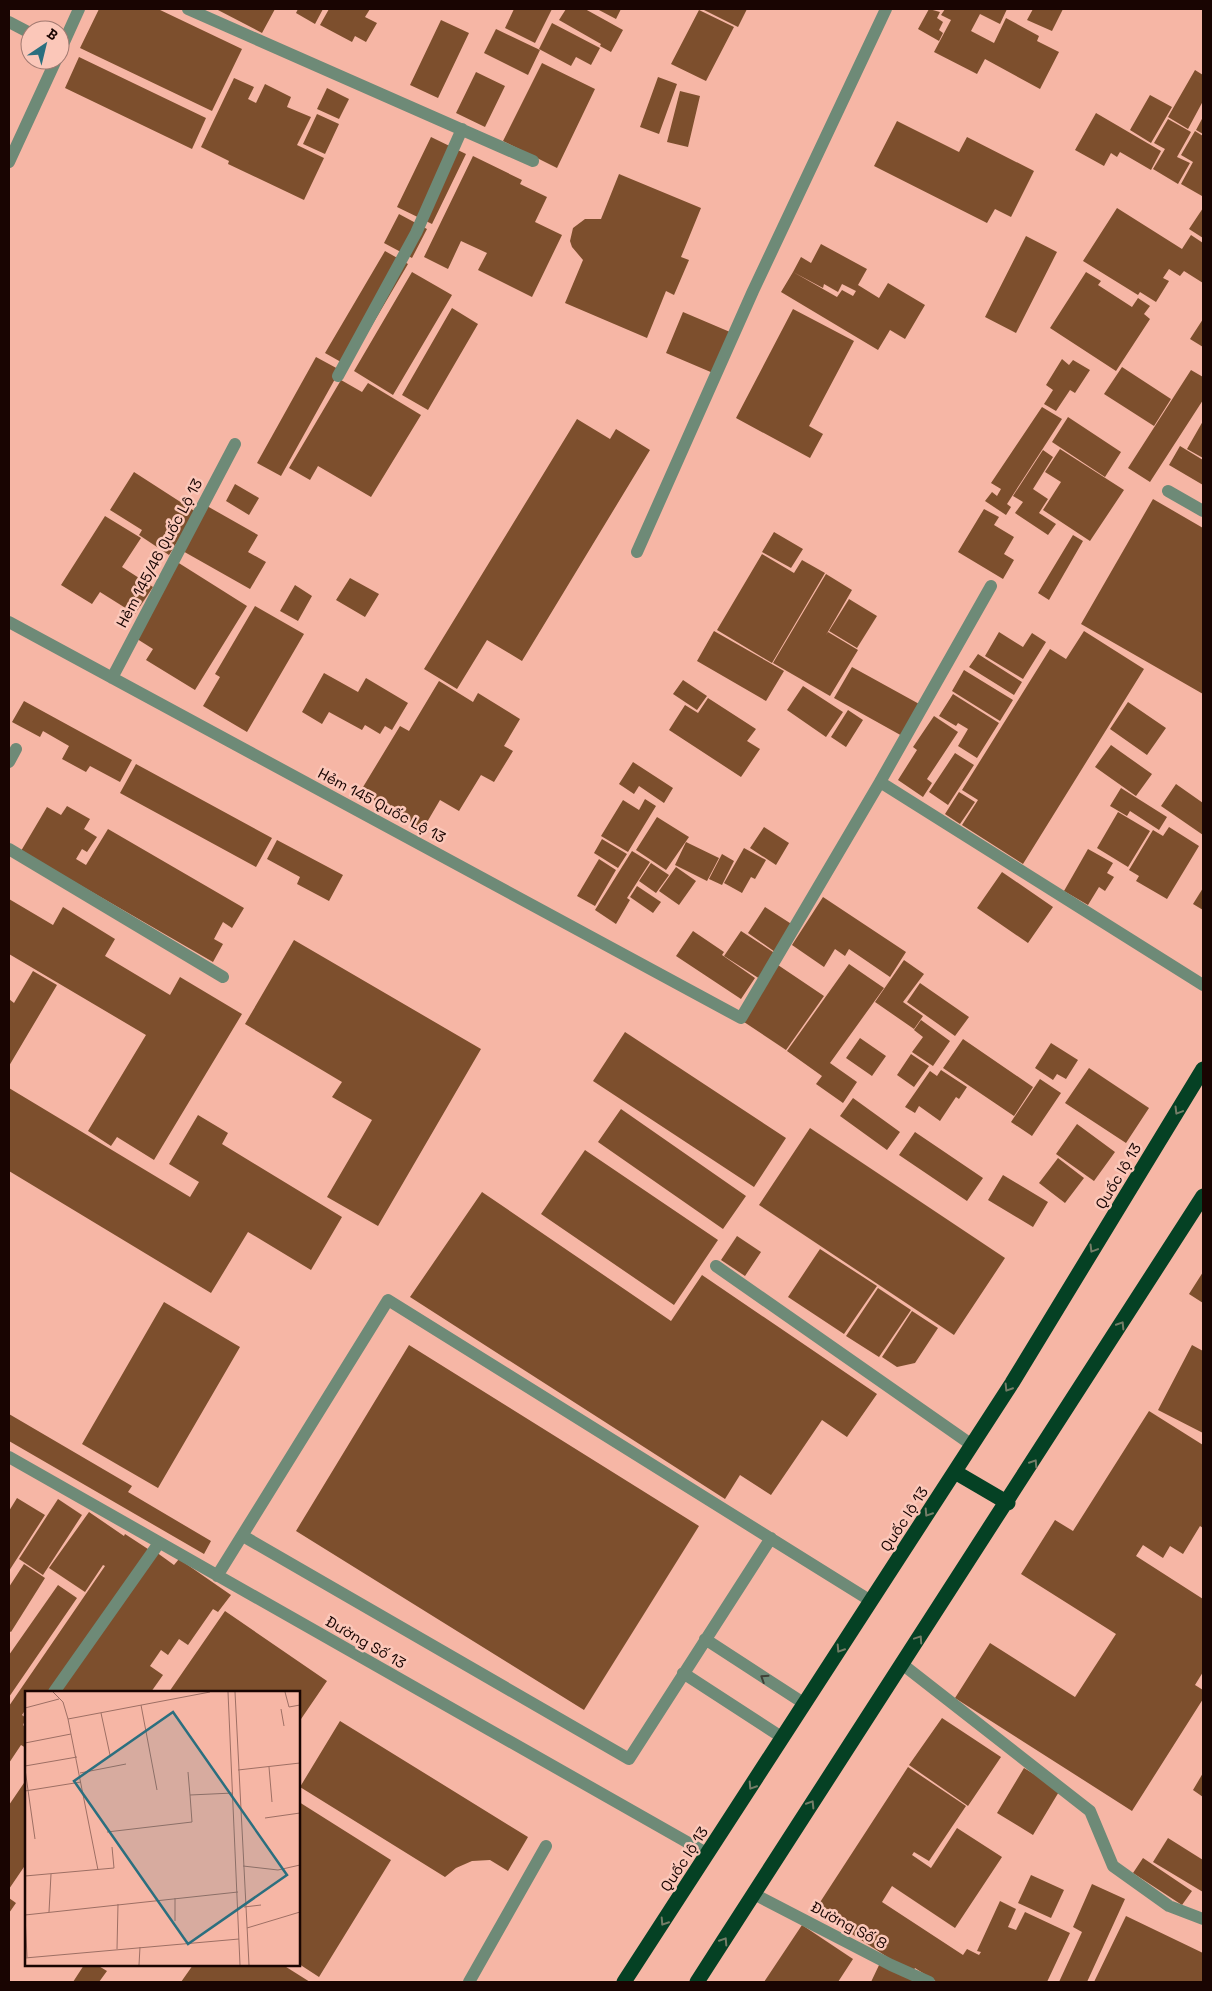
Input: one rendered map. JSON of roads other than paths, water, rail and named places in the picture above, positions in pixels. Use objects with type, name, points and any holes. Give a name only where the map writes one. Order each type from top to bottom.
[{"type":"highway","name":"Quốc lộ 13","points":[[624,1982],[955,1472],[1203,1069]]},
{"type":"highway","points":[[698,1982],[902,1664],[1008,1503],[1203,1196]]},
{"type":"highway","points":[[955,1472],[1008,1503]]},
{"type":"street","points":[[70,29],[79,9]]},
{"type":"street","points":[[188,9],[533,161]]},
{"type":"street","points":[[636,552],[753,291],[886,9]]},
{"type":"street","points":[[9,162],[51,70]]},
{"type":"street","points":[[338,376],[416,233],[462,130]]},
{"type":"street","name":"Hẻm 145/46 Quốc Lộ 13","points":[[112,678],[235,444]]},
{"type":"street","points":[[1168,491],[1203,511]]},
{"type":"street","points":[[991,586],[880,782],[1203,984]]},
{"type":"street","name":"Hẻm 145 Quốc Lộ 13","points":[[9,622],[741,1018],[880,782]]},
{"type":"street","points":[[9,762],[16,750]]},
{"type":"street","points":[[9,849],[223,977]]},
{"type":"street","points":[[716,1266],[972,1445]]},
{"type":"street","points":[[217,1576],[388,1300],[871,1601]]},
{"type":"street","name":"Đường Số 13","points":[[9,1457],[708,1854]]},
{"type":"street","points":[[243,1536],[628,1759],[771,1538]]},
{"type":"street","points":[[55,1691],[159,1543]]},
{"type":"street","points":[[705,1640],[805,1704]]},
{"type":"street","points":[[902,1664],[1090,1811],[1113,1866],[1169,1906],[1203,1919]]},
{"type":"street","points":[[683,1673],[783,1738]]},
{"type":"street","points":[[469,1982],[546,1846]]},
{"type":"street","name":"Đường Số 8","points":[[754,1894],[891,1965],[929,1982]]}]
